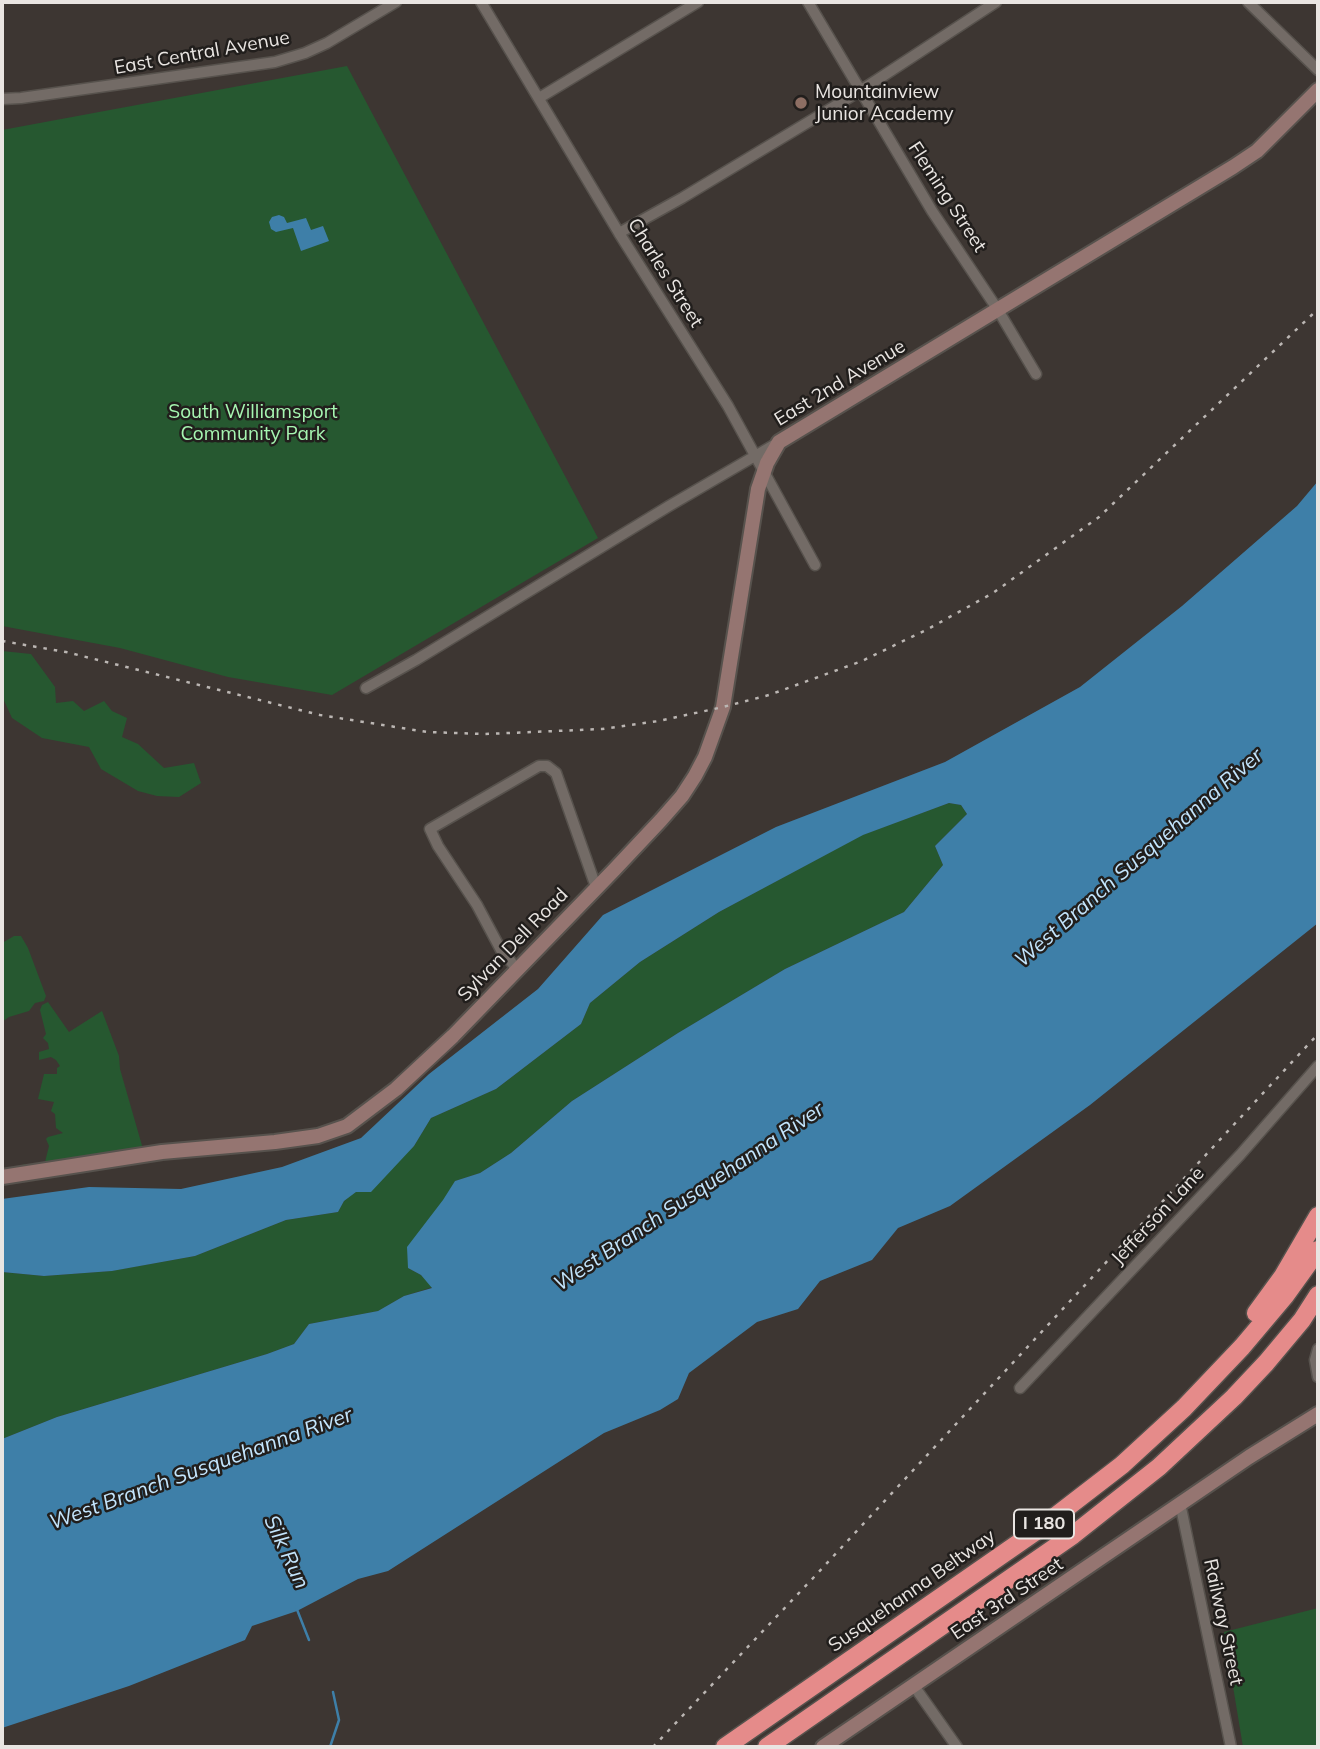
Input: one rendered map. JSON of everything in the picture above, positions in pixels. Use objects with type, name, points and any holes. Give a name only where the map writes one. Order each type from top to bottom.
[{"type":"highway","points":[[1122,1465],[1228,1349],[1263,1305],[1318,1216]]},
{"type":"highway","name":"Susquehanna Beltway","points":[[725,1747],[1039,1528],[1122,1465],[1184,1408],[1242,1347],[1285,1296],[1318,1250]]},
{"type":"highway","name":"I 180","points":[[768,1747],[1073,1535],[1160,1467],[1234,1397],[1302,1320],[1318,1295]]},
{"type":"highway","points":[[1302,1320],[1318,1303]]},
{"type":"street","name":"East Central Avenue","points":[[2,99],[275,62],[327,43],[396,2]]},
{"type":"street","name":"Charles Street","points":[[481,2],[756,455],[815,565]]},
{"type":"street","points":[[539,98],[698,2]]},
{"type":"street","name":"Fleming Street","points":[[808,2],[932,211],[998,310],[1035,374]]},
{"type":"street","points":[[619,233],[860,91],[996,2]]},
{"type":"street","points":[[1248,2],[1318,70]]},
{"type":"street","name":"East 2nd Avenue","points":[[366,688],[1150,219],[1257,151],[1318,90]]},
{"type":"street","name":"Sylvan Dell Road","points":[[2,1177],[162,1152],[297,1140],[337,1131],[369,1111],[426,1062],[682,796],[705,757],[725,699],[754,512],[763,472],[779,442]]},
{"type":"street","points":[[517,969],[501,950],[430,829],[544,765],[556,773],[596,887]]},
{"type":"street","name":"Jefferson Lane","points":[[1020,1388],[1240,1155],[1318,1066]]},
{"type":"street","points":[[1318,1351],[1318,1377]]},
{"type":"street","name":"East 3rd Street","points":[[823,1747],[1180,1503],[1318,1414]]},
{"type":"street","name":"Railway Street","points":[[1180,1503],[1231,1747]]},
{"type":"street","points":[[914,1686],[957,1747]]},
{"type":"green space","name":"South Williamsport Community Park","points":[[347,66],[598,538],[332,695],[228,677],[120,648],[2,626],[2,130]]},
{"type":"green space","points":[[2,651],[31,654],[55,687],[56,703],[73,701],[84,711],[104,701],[112,711],[127,718],[122,737],[138,744],[164,768],[194,763],[201,783],[179,797],[157,796],[138,791],[101,769],[89,747],[42,738],[12,718],[2,696]]},
{"type":"green space","points":[[949,803],[961,805],[967,814],[935,846],[943,865],[904,912],[785,969],[678,1033],[572,1101],[511,1153],[480,1173],[455,1181],[408,1268],[421,1275],[433,1287],[404,1296],[378,1311],[309,1324],[294,1344],[267,1354],[57,1417],[2,1439],[2,1272],[44,1276],[111,1271],[195,1256],[286,1220],[338,1212],[344,1201],[414,1146],[431,1118],[496,1089],[581,1024],[590,1003],[640,962],[719,912],[862,835]]},
{"type":"green space","points":[[14,936],[21,936],[28,948],[46,996],[44,1001],[35,1003],[29,1011],[2,1022],[2,943]]},
{"type":"green space","points":[[48,1002],[69,1032],[102,1011],[119,1056],[120,1069],[143,1149],[50,1168],[29,1168],[22,1165],[32,1166],[45,1162],[49,1146],[46,1139],[63,1133],[56,1128],[55,1114],[51,1111],[54,1102],[38,1099],[44,1074],[57,1074],[57,1068],[60,1066],[51,1057],[39,1060],[39,1052],[49,1049],[43,1038],[46,1034],[40,1010],[42,1005]]},
{"type":"green space","points":[[1318,1608],[1318,1747],[1243,1747],[1224,1632]]},
{"type":"water","points":[[272,217],[284,217],[287,223],[306,218],[311,230],[323,226],[329,241],[301,251],[293,228],[276,232],[271,229],[269,222]]},
{"type":"water","name":"West Branch Susquehanna River","points":[[1318,481],[1318,923],[1090,1105],[950,1206],[898,1228],[872,1260],[820,1281],[798,1309],[757,1322],[689,1373],[678,1399],[660,1410],[604,1433],[388,1571],[358,1579],[297,1611],[252,1626],[245,1640],[129,1686],[2,1728],[2,1439],[57,1417],[267,1354],[294,1344],[309,1324],[378,1311],[404,1296],[432,1288],[421,1275],[408,1268],[407,1247],[455,1181],[480,1173],[511,1153],[572,1101],[678,1033],[785,969],[904,912],[943,865],[935,846],[967,814],[961,805],[949,803],[863,835],[719,912],[640,962],[590,1003],[581,1024],[496,1089],[431,1118],[414,1146],[371,1192],[356,1192],[344,1201],[338,1212],[286,1220],[195,1256],[112,1271],[44,1276],[2,1272],[2,1199],[89,1187],[181,1189],[282,1167],[361,1138],[429,1074],[538,989],[603,915],[776,827],[945,762],[1080,687],[1182,606],[1297,506]]},
{"type":"waterway","name":"Silk Run","points":[[296,1607],[309,1640]]},
{"type":"waterway","name":"Silk Run","points":[[330,1747],[339,1720],[333,1692]]},
{"type":"railway","points":[[2,641],[66,652],[320,715],[427,732],[485,734],[602,729],[659,721],[723,707],[769,695],[862,661],[993,593],[1099,517],[1318,309]]},
{"type":"railway","points":[[653,1747],[1318,1034]]},
{"type":"place","name":"Mountainview Junior Academy","points":[[801,103]]}]
